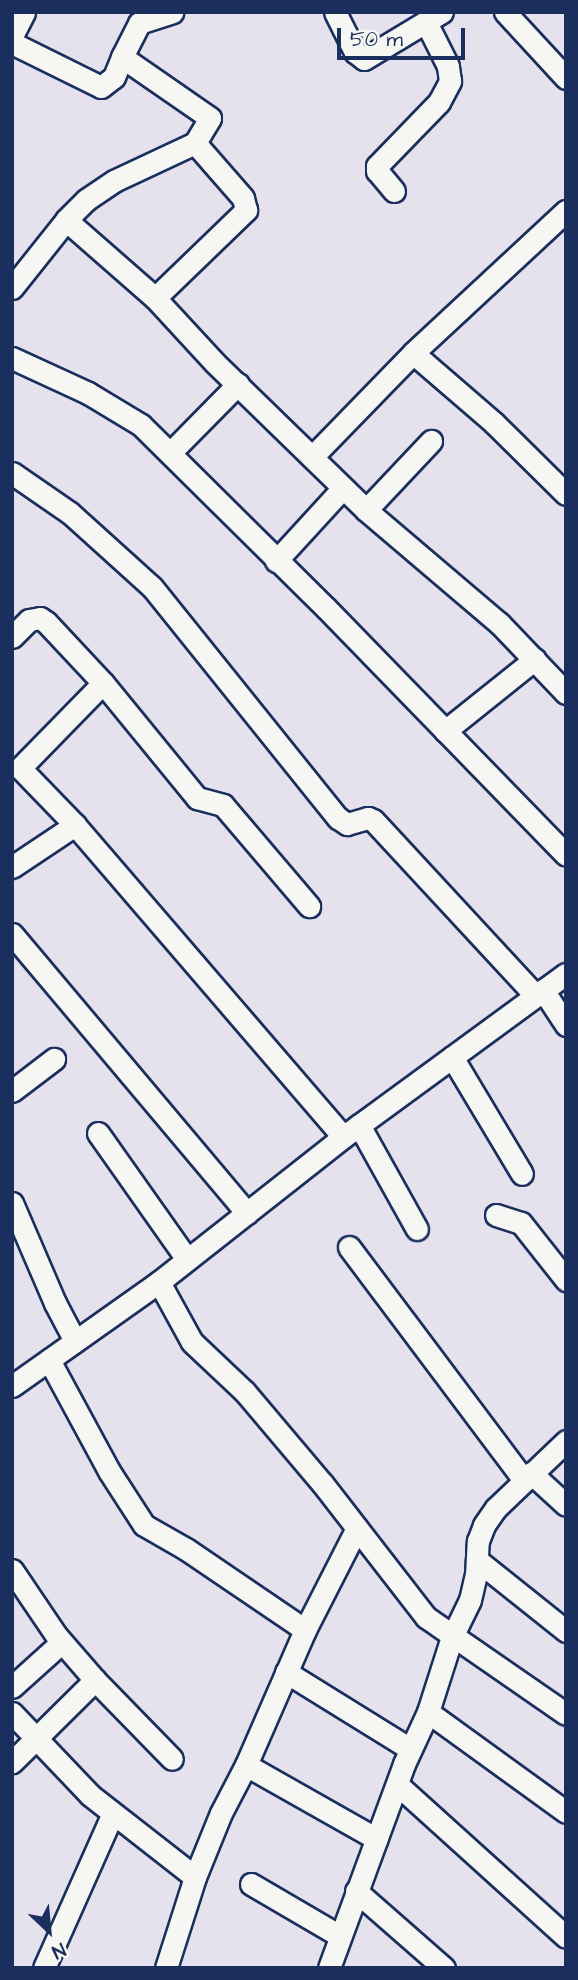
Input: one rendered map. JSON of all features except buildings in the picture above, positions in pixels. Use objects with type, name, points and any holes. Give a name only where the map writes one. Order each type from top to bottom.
[{"type":"street","points":[[12,36],[24,12]]},
{"type":"street","points":[[12,43],[101,87],[114,77],[139,23],[172,12]]},
{"type":"street","points":[[335,12],[355,52],[364,59],[434,17],[450,81],[439,102],[377,166],[377,171],[394,191]]},
{"type":"street","points":[[505,12],[566,78]]},
{"type":"street","points":[[12,288],[66,220],[86,200],[114,181],[195,143],[210,121],[207,114],[122,57]]},
{"type":"street","points":[[155,298],[246,209],[243,198],[195,143]]},
{"type":"street","points":[[312,457],[413,353],[566,211]]},
{"type":"street","points":[[66,220],[155,298],[366,510],[499,623],[566,693]]},
{"type":"street","points":[[413,353],[494,423],[566,494]]},
{"type":"street","points":[[12,358],[116,408],[141,425],[326,608],[566,855]]},
{"type":"street","points":[[170,453],[238,384]]},
{"type":"street","points":[[366,510],[431,441]]},
{"type":"street","points":[[12,472],[70,513],[152,587],[338,818],[347,824],[371,819],[540,993],[566,1025]]},
{"type":"street","points":[[276,561],[343,488]]},
{"type":"street","points":[[12,637],[29,620],[40,618],[103,683],[197,798],[223,804],[309,906]]},
{"type":"street","points":[[445,731],[535,659]]},
{"type":"street","points":[[103,683],[15,769],[75,825],[351,1131],[417,1229]]},
{"type":"street","points":[[12,867],[75,825]]},
{"type":"street","points":[[12,934],[247,1213]]},
{"type":"street","points":[[12,1386],[159,1282],[351,1131],[566,974]]},
{"type":"street","points":[[452,1057],[522,1174]]},
{"type":"street","points":[[12,1091],[54,1059]]},
{"type":"street","points":[[98,1133],[187,1259]]},
{"type":"street","points":[[12,1203],[55,1304],[75,1341]]},
{"type":"street","points":[[496,1215],[518,1221],[566,1280]]},
{"type":"street","points":[[349,1247],[528,1476],[566,1505]]},
{"type":"street","points":[[159,1282],[192,1342],[245,1392],[426,1617],[566,1714]]},
{"type":"street","points":[[49,1360],[109,1471],[144,1525],[186,1549],[305,1630]]},
{"type":"street","points":[[329,1968],[356,1891],[428,1712],[452,1637],[470,1600],[484,1525],[528,1476],[566,1441]]},
{"type":"street","points":[[166,1968],[195,1877],[221,1813],[246,1765],[305,1630],[357,1528]]},
{"type":"street","points":[[477,1560],[566,1631]]},
{"type":"street","points":[[12,1570],[62,1642],[172,1759]]},
{"type":"street","points":[[12,1687],[62,1642]]},
{"type":"street","points":[[286,1672],[411,1749]]},
{"type":"street","points":[[12,1762],[95,1680]]},
{"type":"street","points":[[428,1712],[566,1812]]},
{"type":"street","points":[[12,1713],[35,1740],[112,1815],[195,1877]]},
{"type":"street","points":[[246,1765],[377,1839]]},
{"type":"street","points":[[399,1786],[566,1937]]},
{"type":"street","points":[[44,1968],[112,1815]]},
{"type":"street","points":[[251,1884],[340,1936]]},
{"type":"street","points":[[356,1891],[444,1968]]}]
